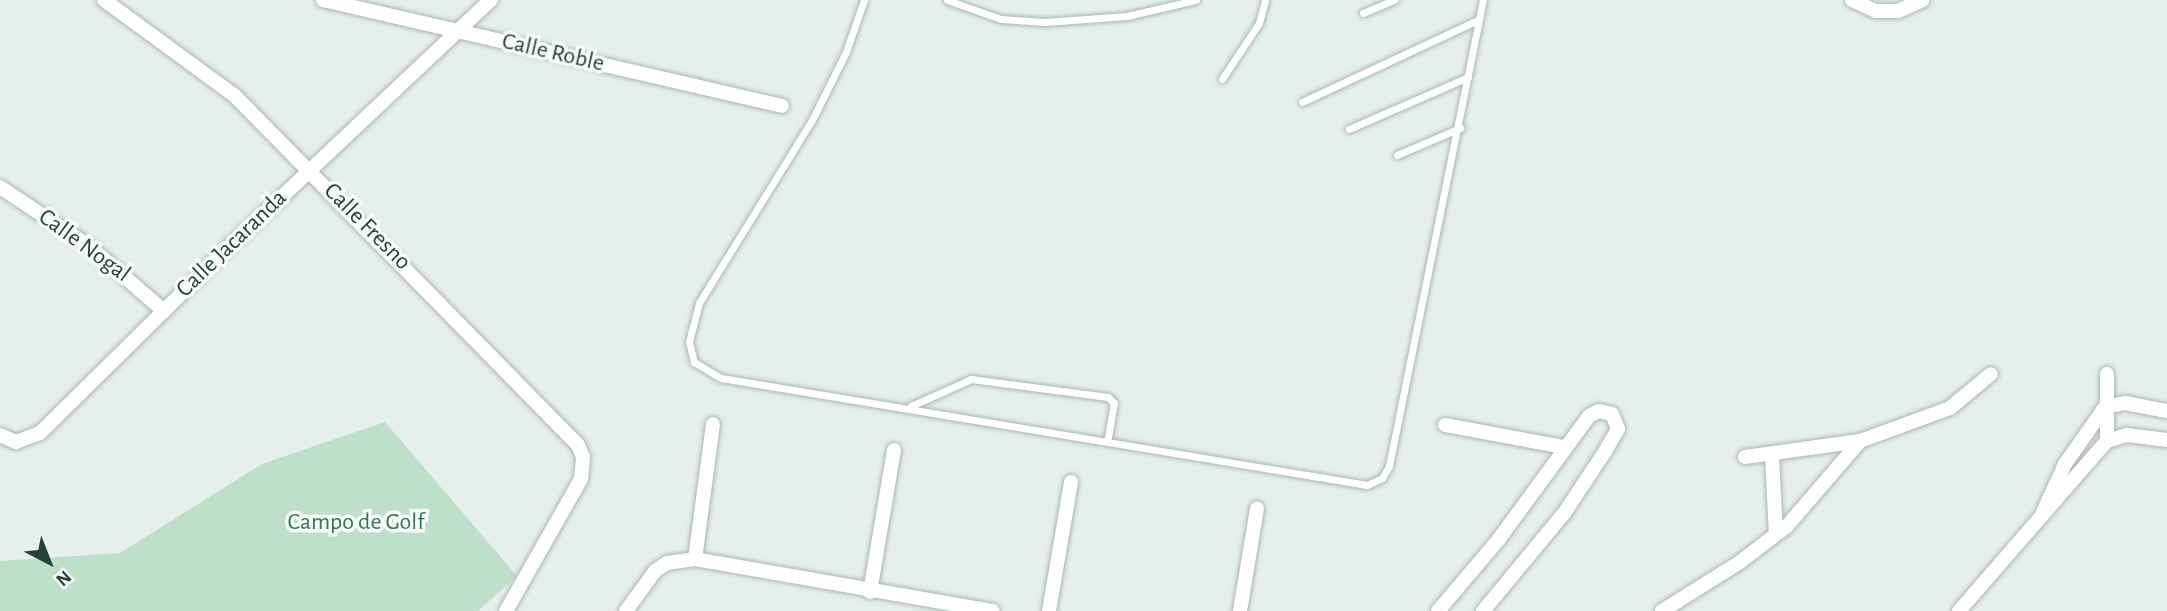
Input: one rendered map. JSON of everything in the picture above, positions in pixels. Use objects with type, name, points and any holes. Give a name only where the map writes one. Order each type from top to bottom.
[{"type":"street","name":"Calle Fresno","points":[[104,0],[209,74],[310,169],[578,445],[583,471],[576,488],[506,611]]},
{"type":"street","name":"Calle Roble","points":[[323,0],[782,106]]},
{"type":"street","name":"Calle Jacaranda","points":[[0,435],[16,442],[40,433],[310,169],[491,0]]},
{"type":"street","points":[[1852,0],[1887,11],[1923,0]]},
{"type":"street","name":"Calle Nogal","points":[[0,187],[90,247],[164,311]]},
{"type":"street","points":[[1745,457],[1772,456],[1860,441],[1950,408],[1991,374]]},
{"type":"street","points":[[2107,374],[2107,441]]},
{"type":"street","points":[[2042,513],[2065,464],[2105,407],[2125,403],[2167,411]]},
{"type":"street","points":[[1438,611],[1499,539],[1564,447],[1593,412],[1605,411],[1618,421],[1612,441],[1565,512],[1483,611]]},
{"type":"street","points":[[695,559],[713,424]]},
{"type":"street","points":[[1445,425],[1564,447]]},
{"type":"street","points":[[1959,611],[2107,441],[2127,435],[2167,440]]},
{"type":"street","points":[[1662,611],[1776,534],[1829,482],[1860,441]]},
{"type":"street","points":[[870,592],[894,450]]},
{"type":"street","points":[[1772,456],[1776,534]]},
{"type":"street","points":[[1048,611],[1070,482]]},
{"type":"street","points":[[1240,611],[1257,508]]},
{"type":"street","points":[[626,611],[655,571],[667,563],[695,559],[870,592],[992,611]]},
{"type":"lane","points":[[864,0],[846,52],[812,120],[711,277],[692,323],[690,352],[701,368],[721,378],[909,407],[1355,485],[1367,485],[1382,478],[1395,444],[1415,330],[1460,128],[1483,0]]},
{"type":"lane","points":[[947,0],[1002,19],[1045,22],[1127,16],[1196,0]]},
{"type":"lane","points":[[1222,79],[1259,23],[1265,0]]},
{"type":"lane","points":[[1363,13],[1394,0]]},
{"type":"lane","points":[[1302,102],[1478,20]]},
{"type":"lane","points":[[1349,130],[1468,77]]},
{"type":"lane","points":[[1397,155],[1460,128]]},
{"type":"lane","points":[[909,407],[971,379],[1108,397],[1114,403],[1107,441]]},
{"type":"green space","name":"Campo de Golf","points":[[385,422],[517,576],[478,611],[0,611],[0,561],[120,553],[262,464]]}]
